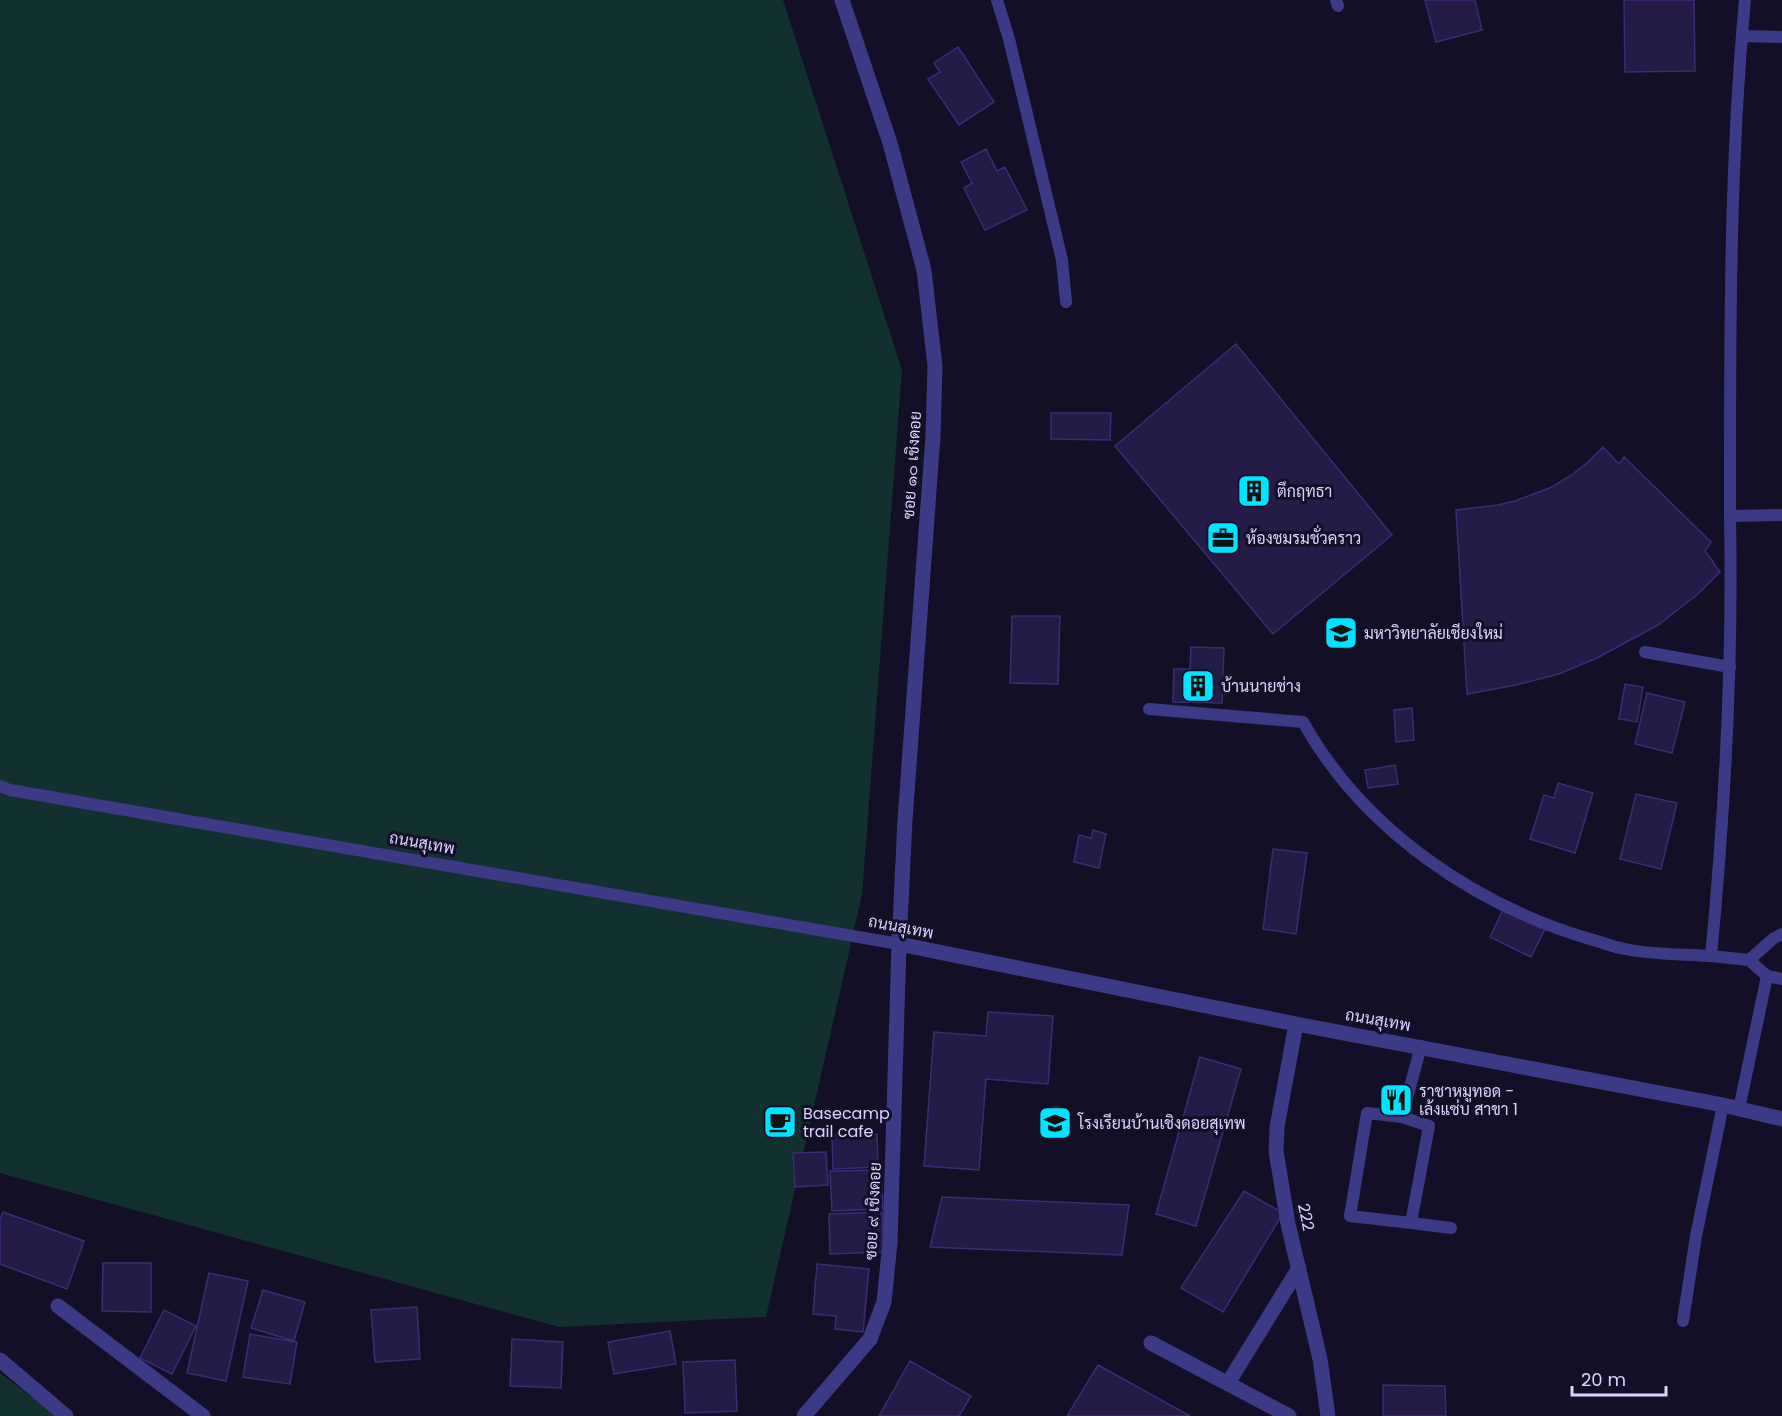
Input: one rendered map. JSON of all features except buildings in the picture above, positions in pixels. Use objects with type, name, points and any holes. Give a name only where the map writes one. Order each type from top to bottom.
[{"type":"street","name":"ซอย ๑๐ เชิงดอย","points":[[842,0],[890,143],[924,270],[935,366],[933,436],[914,682],[899,944]]},
{"type":"street","name":"ถนนสุเทพ","points":[[899,944],[1296,1024],[1723,1105],[1782,1119]]},
{"type":"street","name":"ซอย ๙ เชิงดอย","points":[[804,1416],[870,1340],[884,1302],[890,1244],[899,944]]},
{"type":"street","name":"222","points":[[1296,1024],[1277,1126],[1276,1151],[1287,1218],[1320,1359],[1328,1416]]},
{"type":"street","points":[[1228,1383],[1299,1268]]},
{"type":"street","points":[[58,1306],[203,1416]]},
{"type":"street","points":[[1151,1343],[1289,1416]]},
{"type":"street","points":[[0,1360],[66,1416]]},
{"type":"lane","points":[[997,0],[1009,39],[1062,260],[1066,302]]},
{"type":"lane","points":[[1711,956],[1721,852],[1730,667],[1730,366],[1736,126],[1745,0]]},
{"type":"lane","points":[[1742,36],[1782,37]]},
{"type":"lane","points":[[1730,516],[1782,515]]},
{"type":"lane","points":[[1645,652],[1730,667]]},
{"type":"lane","points":[[1149,709],[1303,722],[1335,770],[1395,834],[1439,868],[1491,900],[1553,928],[1625,949],[1749,960],[1767,976],[1782,979]]},
{"type":"lane","name":"ถนนสุเทพ","points":[[5,788],[899,944]]},
{"type":"lane","points":[[1749,960],[1774,938],[1782,934]]},
{"type":"lane","points":[[1739,1109],[1767,976]]},
{"type":"lane","points":[[1401,1117],[1421,1046]]},
{"type":"lane","points":[[1683,1321],[1696,1236],[1723,1105]]},
{"type":"lane","points":[[1411,1223],[1429,1125],[1401,1117],[1366,1113],[1350,1216],[1451,1228]]},
{"type":"green space","points":[[0,0],[783,0],[902,370],[862,895],[766,1317],[559,1327],[0,1173]]},
{"type":"green space","points":[[0,1373],[57,1416],[0,1416]]},
{"type":"place","name":"ตึกฤทธา","points":[[1254,491]]},
{"type":"place","name":"ห้องชมรมชั่วคราว","points":[[1223,538]]},
{"type":"place","name":"มหาวิทยาลัยเชียงใหม่","points":[[1341,633]]},
{"type":"place","name":"บ้านนายช่าง","points":[[1198,686]]},
{"type":"place","name":"ราชาหมูทอด - เล้งแซ่บ สาขา 1","points":[[1396,1100]]},
{"type":"place","name":"Basecamp trail cafe","points":[[780,1122]]},
{"type":"place","name":"โรงเรียนบ้านเชิงดอยสุเทพ","points":[[1055,1123]]}]
